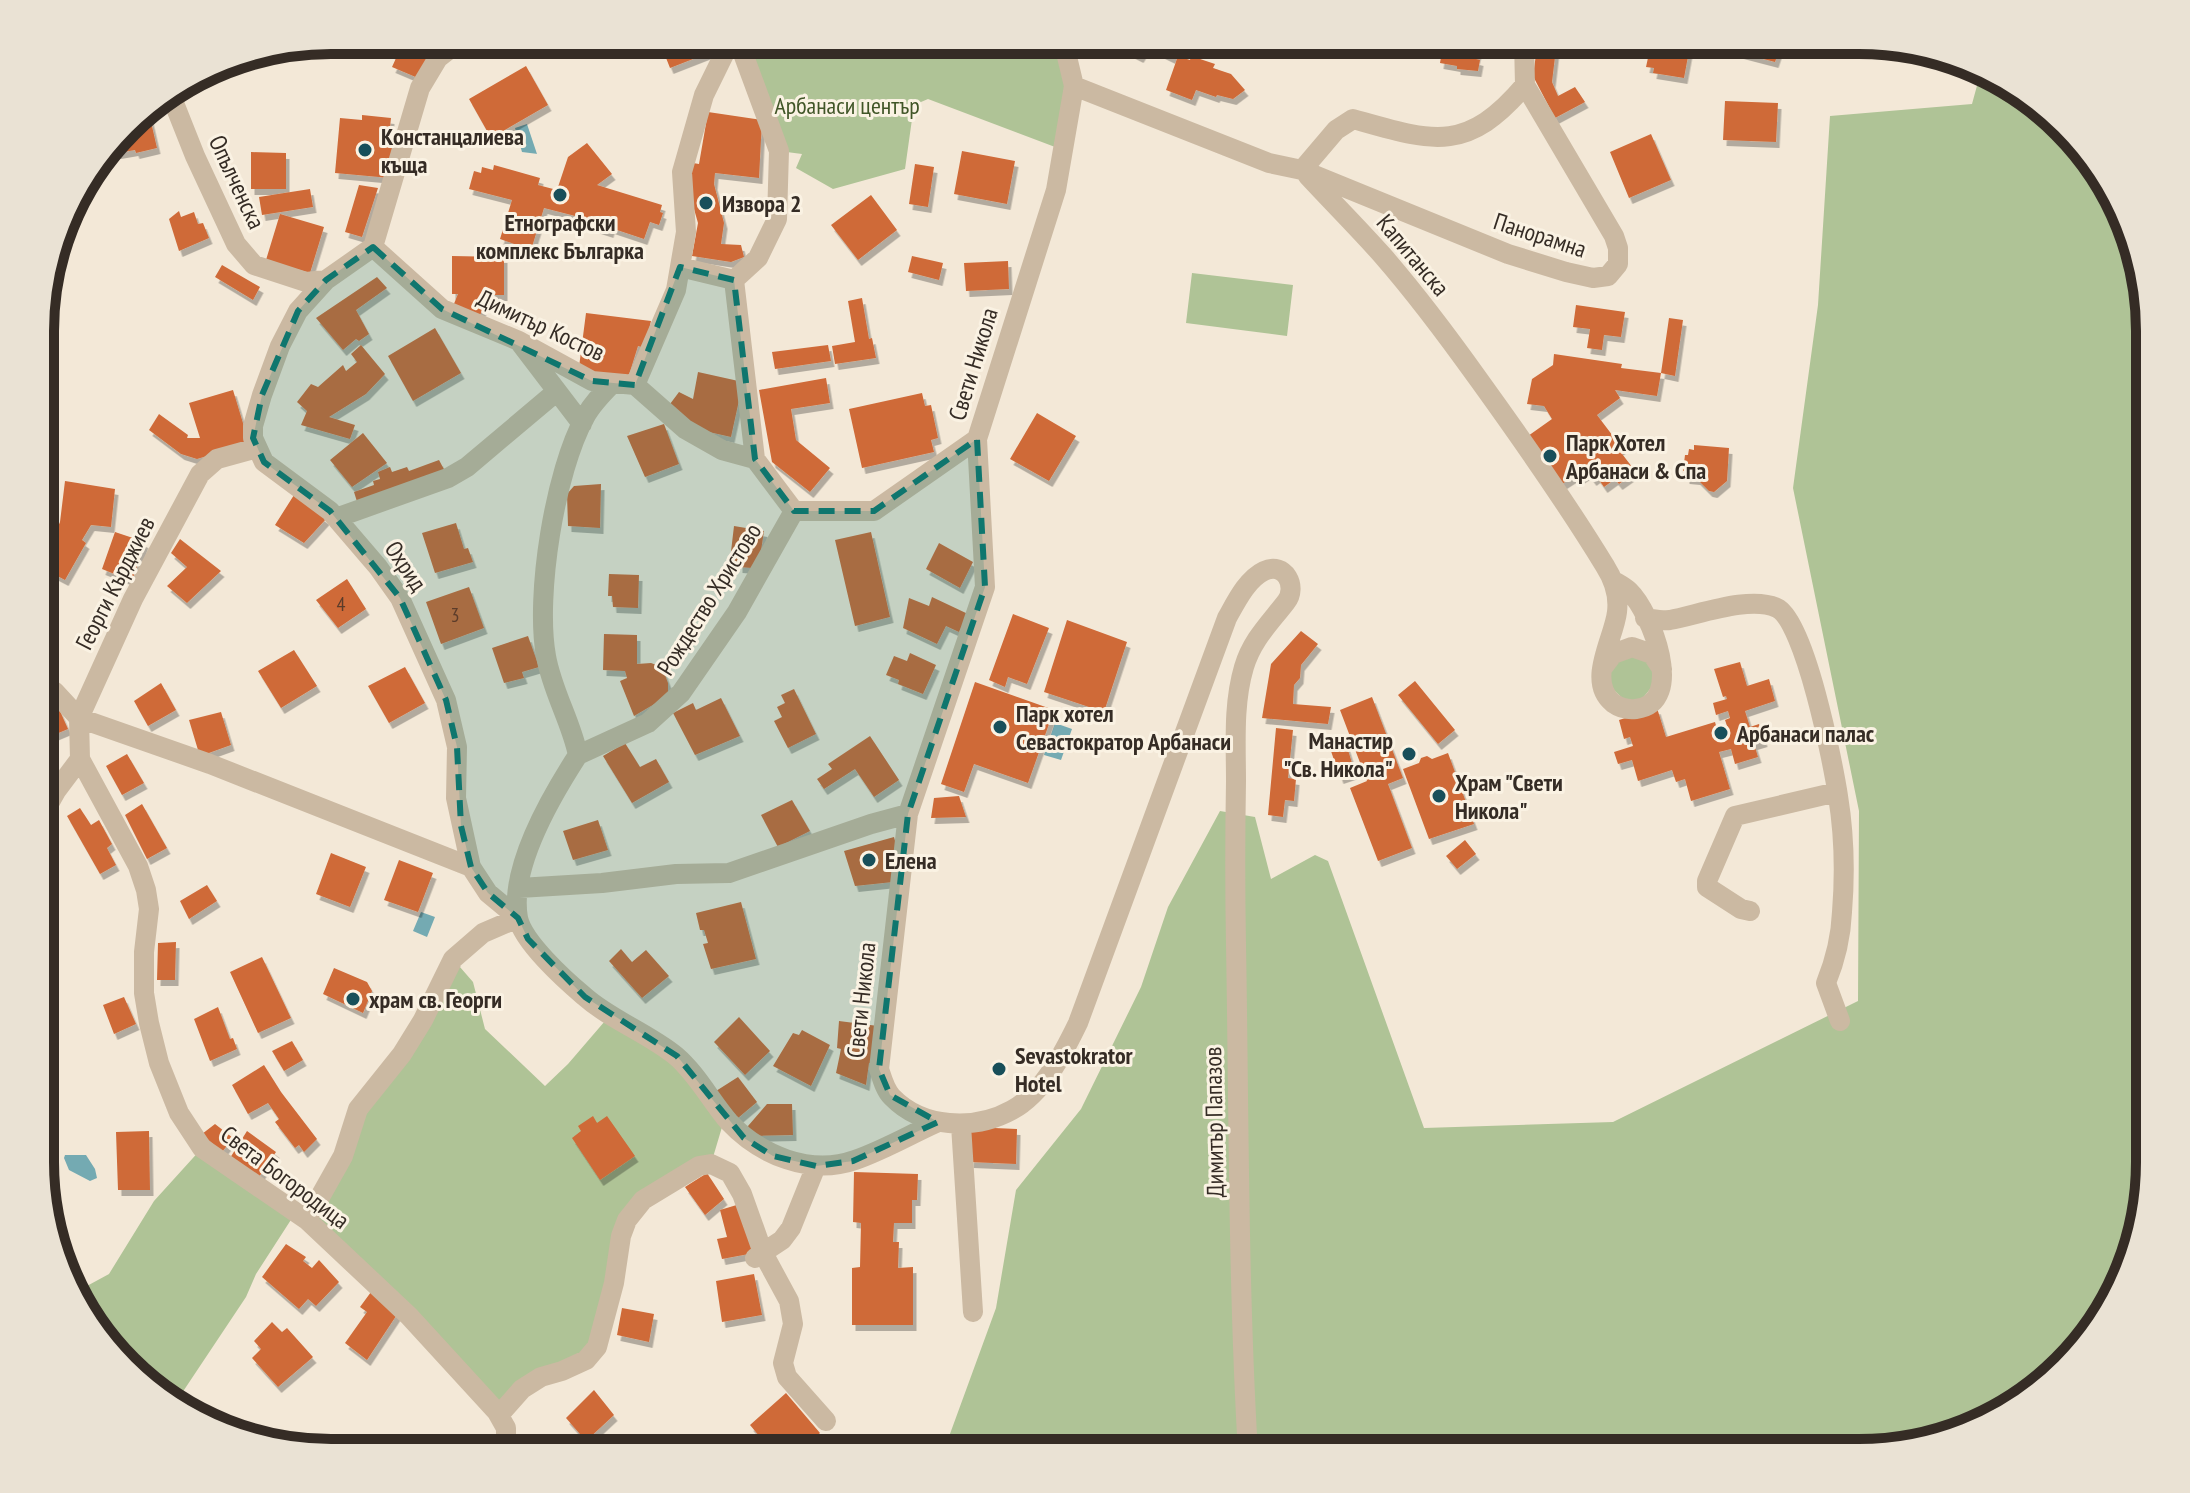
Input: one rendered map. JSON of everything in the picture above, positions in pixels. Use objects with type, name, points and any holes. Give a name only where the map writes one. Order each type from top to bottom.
[{"type":"street","points":[[257,448],[253,426],[280,346],[298,311],[326,280],[373,247],[420,88],[442,55]]},
{"type":"street","points":[[724,55],[704,95],[682,172],[686,232],[676,290],[635,385],[685,429],[722,450],[755,459]]},
{"type":"street","points":[[734,280],[758,258],[777,219],[779,151],[744,55]]},
{"type":"street","name":"Свети Никола","points":[[1067,55],[1074,86],[1056,190],[977,439],[985,587],[908,814],[879,1069],[890,1095],[909,1110],[938,1122],[961,1125],[1013,1110],[1038,1087],[1061,1057],[1078,1023],[1227,618],[1243,590],[1265,570],[1275,569],[1288,576],[1292,592],[1252,643],[1243,669],[1236,712],[1236,791]]},
{"type":"street","name":"Панорамна","points":[[1302,170],[1508,254],[1593,278],[1608,276],[1618,264],[1614,236],[1525,85],[1524,55]]},
{"type":"street","points":[[1074,86],[1269,163],[1302,170],[1336,130],[1353,119],[1414,137],[1450,138],[1483,124],[1509,104],[1525,85]]},
{"type":"street","name":"Опълченска","points":[[174,103],[236,244],[254,265],[306,282],[326,280]]},
{"type":"street","name":"Капитанска","points":[[1302,170],[1384,257],[1452,343],[1571,510],[1614,581],[1631,592],[1658,647],[1663,673]]},
{"type":"street","name":"Димитър Костов","points":[[373,247],[442,309],[519,341],[592,381],[635,385]]},
{"type":"street","points":[[680,267],[734,280]]},
{"type":"street","points":[[734,280],[755,459],[794,511],[874,511],[977,439]]},
{"type":"street","points":[[519,341],[582,424]]},
{"type":"street","points":[[307,1220],[343,1156],[358,1109],[402,1054],[423,1020],[453,959],[483,933],[518,918],[519,888],[525,857],[551,796],[578,755],[546,655],[544,601],[547,551],[561,484],[582,424],[612,384]]},
{"type":"street","points":[[336,518],[448,478],[467,467],[556,392]]},
{"type":"street","name":"Охрид","points":[[257,448],[264,462],[330,511],[400,598],[446,700],[457,747],[456,798],[471,867],[488,893],[518,918],[528,939],[585,997],[677,1056],[744,1138],[773,1156],[816,1166]]},
{"type":"street","name":"Георги Кърджиев","points":[[80,759],[79,718],[133,599],[200,474],[217,459],[257,448]]},
{"type":"street","name":"Рождество Христово","points":[[578,755],[648,723],[681,693],[737,612],[794,511]]},
{"type":"street","points":[[1602,672],[1605,662],[1613,654],[1632,647],[1652,654],[1663,673],[1663,682],[1656,699],[1642,708],[1634,709],[1610,700],[1602,684],[1602,672],[1617,610],[1614,581]]},
{"type":"street","points":[[1645,618],[1666,621],[1715,608],[1763,605],[1778,608],[1791,620],[1824,724],[1837,792],[1843,880],[1842,916],[1834,963],[1826,983],[1840,1021]]},
{"type":"street","points":[[54,692],[79,718],[210,764],[471,867]]},
{"type":"street","points":[[55,794],[80,759]]},
{"type":"street","name":"Света Богородица","points":[[80,759],[138,866],[146,890],[149,909],[144,952],[144,993],[159,1063],[179,1113],[202,1148],[307,1220],[409,1316],[499,1415]]},
{"type":"street","name":"Димитър Папазов","points":[[1236,791],[1235,903],[1248,1439]]},
{"type":"street","points":[[1750,911],[1741,909],[1707,887],[1735,816],[1837,792]]},
{"type":"street","points":[[519,888],[676,874],[729,873],[908,814]]},
{"type":"street","points":[[759,1256],[782,1240],[791,1228],[816,1166],[853,1161],[938,1122]]},
{"type":"street","points":[[961,1125],[973,1312]]},
{"type":"street","points":[[506,1438],[506,1428],[499,1415],[522,1389],[541,1377],[586,1360],[597,1347],[627,1220],[643,1200],[699,1166],[711,1164],[730,1173],[742,1194],[759,1256],[789,1301],[793,1324],[783,1363],[787,1377],[826,1421]]},
{"type":"highlighted area","points":[[373,247],[442,309],[592,381],[635,385],[680,267],[734,280],[755,459],[794,511],[874,511],[977,439],[985,587],[908,814],[879,1069],[890,1095],[938,1122],[853,1161],[816,1166],[773,1156],[744,1138],[677,1056],[585,997],[528,939],[518,918],[488,893],[471,867],[461,826],[457,747],[446,700],[400,598],[330,511],[264,462],[253,438],[262,395],[298,311],[326,280]]},
{"type":"green space","name":"Арбанаси център","points":[[744,55],[1067,55],[1074,86],[1063,150],[928,99],[914,105],[905,169],[833,189],[796,168],[802,154],[779,151]]},
{"type":"green space","points":[[1978,81],[2028,111],[2067,148],[2089,177],[2115,225],[2127,259],[2135,313],[2135,1180],[2127,1234],[2115,1268],[2079,1331],[2028,1382],[1998,1402],[1931,1430],[1895,1437],[948,1438],[996,1308],[1016,1190],[1081,1109],[1141,987],[1168,907],[1220,811],[1255,817],[1271,879],[1315,855],[1328,861],[1424,1128],[1613,1122],[1858,1001],[1859,811],[1793,488],[1818,305],[1830,116],[1972,104]]},
{"type":"green space","points":[[1192,273],[1293,285],[1287,336],[1186,323]]},
{"type":"green space","points":[[1632,647],[1663,673],[1634,709],[1601,678]]},
{"type":"green space","points":[[453,959],[473,982],[485,1029],[545,1086],[611,1014],[677,1056],[725,1117],[711,1164],[627,1220],[597,1347],[499,1415],[307,1220]]},
{"type":"green space","points":[[202,1148],[296,1212],[256,1274],[246,1297],[182,1395],[162,1382],[123,1345],[85,1287],[109,1274],[154,1201]]},
{"type":"water","points":[[527,124],[537,154],[522,152],[515,128]]},
{"type":"water","points":[[1055,723],[1072,729],[1061,760],[1044,755]]},
{"type":"water","points":[[421,912],[435,917],[427,937],[413,931]]},
{"type":"water","points":[[65,1155],[86,1155],[97,1178],[90,1181],[69,1170]]},
{"type":"building","points":[[433,55],[418,78],[392,67],[397,56]]},
{"type":"building","points":[[665,55],[703,55],[670,68]]},
{"type":"building","points":[[1441,55],[1477,55],[1476,59],[1480,60],[1478,71],[1440,63]]},
{"type":"building","points":[[1536,55],[1555,55],[1552,82],[1558,96],[1575,87],[1585,102],[1555,118],[1533,76]]},
{"type":"building","points":[[1649,55],[1688,55],[1684,78],[1653,73],[1654,68],[1646,67]]},
{"type":"building","points":[[1748,55],[1777,55],[1775,62]]},
{"type":"building","points":[[1178,56],[1190,60],[1191,56],[1215,64],[1213,68],[1231,74],[1245,90],[1233,99],[1196,90],[1192,100],[1166,90]]},
{"type":"building","points":[[526,66],[548,105],[491,138],[469,99]]},
{"type":"building","points":[[1725,101],[1778,103],[1776,142],[1723,140]]},
{"type":"building","name":"Извора 2","points":[[708,112],[762,120],[759,178],[715,173],[714,184],[724,223],[721,244],[741,245],[744,257],[731,262],[692,256],[698,223],[686,181],[693,163],[699,164]]},
{"type":"building","name":"Констанцалиева къща","points":[[362,115],[391,118],[390,127],[395,127],[390,178],[335,173],[340,118],[362,120]]},
{"type":"building","points":[[151,121],[157,148],[136,153],[135,150],[119,153]]},
{"type":"building","points":[[1651,134],[1671,180],[1629,198],[1610,152]]},
{"type":"building","name":"Етнографски комплекс Българка","points":[[587,143],[612,174],[597,185],[662,205],[659,225],[650,222],[644,239],[611,228],[610,232],[585,224],[587,219],[544,208],[531,250],[500,239],[512,200],[469,189],[474,171],[481,173],[482,167],[493,170],[494,165],[540,178],[538,185],[557,190],[568,157]]},
{"type":"building","points":[[962,151],[1015,161],[1007,204],[954,194]]},
{"type":"building","points":[[251,152],[286,153],[286,189],[251,189]]},
{"type":"building","points":[[915,164],[934,167],[928,207],[909,204]]},
{"type":"building","points":[[359,185],[378,188],[362,237],[345,232]]},
{"type":"building","points":[[310,189],[313,207],[262,215],[259,197]]},
{"type":"building","points":[[871,195],[897,230],[858,260],[831,225]]},
{"type":"building","points":[[179,211],[181,217],[194,212],[198,224],[203,223],[209,238],[179,251],[169,219]]},
{"type":"building","points":[[280,214],[324,227],[310,273],[266,260]]},
{"type":"building","points":[[452,256],[504,257],[504,295],[489,295],[477,322],[451,311],[458,294],[452,294]]},
{"type":"building","points":[[912,256],[943,263],[939,280],[908,272]]},
{"type":"building","points":[[1008,261],[1009,289],[966,291],[964,263]]},
{"type":"building","points":[[222,265],[260,287],[253,300],[215,277]]},
{"type":"building","points":[[377,277],[387,288],[356,310],[369,334],[359,341],[356,339],[343,350],[316,318]]},
{"type":"building","points":[[862,298],[869,339],[872,338],[876,358],[835,364],[832,346],[855,342],[848,301]]},
{"type":"building","points":[[1576,305],[1625,312],[1621,337],[1604,335],[1602,350],[1587,348],[1590,329],[1573,327]]},
{"type":"building","points":[[586,313],[651,321],[645,348],[638,346],[628,378],[594,375],[579,367]]},
{"type":"building","points":[[1669,318],[1683,320],[1675,376],[1661,373]]},
{"type":"building","points":[[435,328],[461,373],[413,401],[388,356]]},
{"type":"building","points":[[361,345],[385,374],[366,394],[329,417],[355,425],[350,439],[301,425],[307,411],[297,402],[311,384],[318,387],[343,365],[346,371],[357,362],[351,354]]},
{"type":"building","points":[[828,345],[831,361],[775,369],[772,352]]},
{"type":"building","points":[[1554,354],[1661,373],[1657,396],[1615,390],[1620,398],[1597,415],[1636,472],[1619,484],[1615,479],[1604,487],[1597,477],[1593,480],[1588,473],[1579,479],[1576,475],[1562,484],[1528,436],[1552,419],[1544,406],[1527,404],[1532,379],[1553,365]]},
{"type":"building","points":[[698,372],[743,382],[731,437],[687,427],[670,404],[679,392],[693,399]]},
{"type":"building","points":[[826,378],[830,403],[791,409],[796,440],[830,468],[810,492],[772,462],[759,390]]},
{"type":"building","points":[[233,390],[249,443],[197,459],[181,454],[149,430],[159,414],[188,435],[187,438],[200,438],[189,403]]},
{"type":"building","points":[[922,393],[925,406],[931,405],[938,438],[931,440],[934,452],[862,468],[849,409]]},
{"type":"building","points":[[1037,413],[1076,436],[1049,481],[1010,459]]},
{"type":"building","points":[[664,424],[679,464],[645,477],[627,436]]},
{"type":"building","points":[[363,433],[387,463],[352,487],[330,460]]},
{"type":"building","points":[[1694,445],[1729,448],[1727,481],[1714,492],[1697,479],[1686,478],[1686,471],[1683,471],[1685,455],[1688,455],[1689,449],[1694,450]]},
{"type":"building","points":[[439,460],[447,475],[359,508],[354,492],[374,485],[373,481],[380,479],[378,472],[390,467],[392,472],[407,467],[409,471]]},
{"type":"building","points":[[65,481],[115,489],[111,527],[91,525],[82,540],[86,543],[65,580],[54,574],[54,527],[57,529]]},
{"type":"building","points":[[601,484],[600,528],[568,526],[567,494],[574,486]]},
{"type":"building","points":[[294,495],[326,519],[304,543],[275,525]]},
{"type":"building","points":[[456,523],[464,549],[468,548],[473,562],[435,573],[422,533]]},
{"type":"building","points":[[734,526],[764,531],[759,564],[752,568],[739,567],[739,562],[730,560]]},
{"type":"building","points":[[115,532],[145,542],[132,581],[102,569]]},
{"type":"building","points":[[871,532],[890,617],[855,626],[835,540]]},
{"type":"building","points":[[180,539],[221,571],[187,603],[167,586],[187,567],[171,553]]},
{"type":"building","points":[[939,543],[973,562],[960,588],[926,569]]},
{"type":"building","points":[[609,574],[639,575],[638,608],[613,607],[612,596],[608,596]]},
{"type":"building","points":[[347,579],[366,609],[338,628],[316,600]]},
{"type":"building","points":[[469,587],[484,628],[441,644],[426,602]]},
{"type":"building","points":[[932,597],[968,614],[959,632],[946,626],[937,644],[903,628],[909,598],[929,606]]},
{"type":"building","points":[[1013,614],[1049,628],[1027,684],[1008,677],[1005,687],[989,680]]},
{"type":"building","points":[[1067,620],[1127,642],[1104,712],[1044,692]]},
{"type":"building","points":[[1301,631],[1318,644],[1301,665],[1300,678],[1294,685],[1293,704],[1331,707],[1328,724],[1262,718],[1271,664]]},
{"type":"building","points":[[604,634],[637,635],[637,664],[651,663],[662,667],[668,683],[668,696],[634,716],[620,681],[627,678],[625,671],[603,670]]},
{"type":"building","points":[[528,636],[539,667],[522,672],[524,678],[504,683],[492,648]]},
{"type":"building","points":[[294,650],[317,686],[281,708],[258,671]]},
{"type":"building","points":[[910,653],[936,665],[923,694],[898,684],[899,680],[886,675],[894,656],[907,661]]},
{"type":"building","name":"Арбанаси палас","points":[[1740,662],[1747,686],[1769,679],[1775,701],[1745,711],[1750,727],[1759,724],[1764,741],[1754,744],[1758,757],[1735,764],[1731,749],[1719,752],[1730,789],[1691,801],[1685,779],[1676,782],[1672,770],[1638,781],[1632,760],[1618,764],[1614,752],[1633,746],[1630,737],[1624,739],[1619,720],[1657,708],[1666,737],[1715,722],[1717,729],[1727,726],[1725,720],[1730,718],[1728,711],[1716,715],[1713,703],[1727,699],[1723,697],[1714,669]]},
{"type":"building","points":[[405,667],[425,703],[389,723],[368,686]]},
{"type":"building","points":[[1415,681],[1455,730],[1438,744],[1398,695]]},
{"type":"building","points":[[975,682],[1054,710],[1028,783],[974,764],[964,792],[941,784]]},
{"type":"building","points":[[161,683],[176,710],[148,726],[134,701]]},
{"type":"building","points":[[794,689],[816,734],[788,748],[774,721],[782,717],[777,707],[785,703],[781,695]]},
{"type":"building","points":[[1372,697],[1403,778],[1388,784],[1412,848],[1378,861],[1350,788],[1367,781],[1340,710]]},
{"type":"building","points":[[721,698],[740,736],[695,755],[673,713],[693,703],[696,710]]},
{"type":"building","points":[[54,699],[68,729],[54,735]]},
{"type":"building","points":[[221,712],[231,745],[206,754],[198,750],[189,720]]},
{"type":"building","points":[[1276,728],[1293,730],[1288,778],[1296,779],[1294,801],[1285,800],[1283,817],[1268,815]]},
{"type":"building","points":[[870,736],[899,780],[874,797],[855,769],[824,789],[817,779],[832,769],[828,764]]},
{"type":"building","points":[[1345,740],[1355,773],[1340,778],[1329,745]]},
{"type":"building","points":[[625,743],[640,767],[656,759],[669,782],[632,803],[603,756]]},
{"type":"building","name":"Храм \"Свети Никола\"","points":[[1448,753],[1474,824],[1429,839],[1403,769],[1419,763],[1421,758],[1427,756],[1432,759]]},
{"type":"building","points":[[127,754],[144,783],[122,795],[106,766]]},
{"type":"building","points":[[959,796],[966,817],[931,818],[934,798]]},
{"type":"building","points":[[792,800],[810,831],[778,847],[761,815]]},
{"type":"building","points":[[142,804],[167,848],[147,859],[125,815]]},
{"type":"building","points":[[80,808],[91,825],[99,820],[112,844],[107,848],[116,865],[100,874],[67,816]]},
{"type":"building","points":[[598,820],[608,850],[573,860],[563,831]]},
{"type":"building","points":[[894,837],[901,863],[891,866],[893,882],[855,886],[844,851]]},
{"type":"building","points":[[1465,840],[1476,854],[1457,869],[1446,856]]},
{"type":"building","points":[[331,853],[366,867],[350,907],[316,894]]},
{"type":"building","points":[[399,860],[433,873],[418,912],[384,900]]},
{"type":"building","points":[[207,885],[217,901],[189,919],[180,901]]},
{"type":"building","points":[[741,902],[756,959],[711,969],[703,944],[708,943],[704,930],[700,930],[696,913]]},
{"type":"building","points":[[176,942],[175,980],[157,980],[158,943]]},
{"type":"building","points":[[621,949],[632,962],[646,950],[669,976],[642,998],[609,961]]},
{"type":"building","points":[[262,957],[291,1018],[258,1033],[230,972]]},
{"type":"building","points":[[334,968],[367,982],[372,991],[363,1013],[323,994]]},
{"type":"building","points":[[124,997],[136,1024],[114,1034],[103,1005]]},
{"type":"building","points":[[218,1007],[237,1049],[210,1061],[194,1019]]},
{"type":"building","points":[[739,1017],[770,1051],[745,1075],[714,1042]]},
{"type":"building","points":[[839,1021],[878,1026],[874,1063],[869,1063],[866,1085],[836,1073],[841,1049],[837,1048]]},
{"type":"building","points":[[802,1030],[830,1045],[811,1086],[773,1066],[793,1033],[799,1035]]},
{"type":"building","points":[[292,1041],[303,1060],[284,1071],[272,1051]]},
{"type":"building","points":[[264,1065],[317,1139],[304,1152],[299,1145],[295,1148],[275,1122],[279,1119],[268,1103],[248,1114],[232,1085]]},
{"type":"building","points":[[738,1077],[757,1102],[738,1118],[716,1091]]},
{"type":"building","points":[[767,1104],[792,1104],[793,1135],[750,1136],[748,1126]]},
{"type":"building","points":[[593,1116],[597,1123],[607,1116],[635,1156],[600,1180],[572,1138],[581,1131],[578,1126]]},
{"type":"building","points":[[215,1124],[233,1138],[222,1152],[202,1134]]},
{"type":"building","points":[[971,1127],[1017,1129],[1016,1164],[970,1162]]},
{"type":"building","points":[[149,1131],[150,1190],[118,1190],[116,1132]]},
{"type":"building","points":[[247,1131],[276,1152],[259,1177],[230,1158]]},
{"type":"building","points":[[854,1172],[918,1174],[917,1200],[912,1200],[912,1223],[894,1223],[893,1242],[899,1242],[898,1268],[913,1267],[913,1325],[852,1325],[852,1268],[860,1267],[861,1223],[853,1222]]},
{"type":"building","points":[[707,1173],[724,1199],[705,1215],[685,1187]]},
{"type":"building","points":[[740,1204],[754,1253],[722,1259],[717,1239],[727,1237],[720,1210]]},
{"type":"building","points":[[286,1244],[306,1257],[303,1261],[312,1268],[319,1260],[339,1282],[316,1306],[308,1299],[299,1309],[262,1277]]},
{"type":"building","points":[[754,1274],[762,1315],[722,1322],[716,1281]]},
{"type":"building","points":[[371,1292],[398,1313],[367,1360],[345,1343],[367,1312],[360,1307]]},
{"type":"building","points":[[622,1308],[654,1314],[649,1342],[617,1335]]},
{"type":"building","points":[[272,1322],[282,1332],[287,1328],[313,1357],[278,1387],[252,1358],[261,1349],[254,1341]]},
{"type":"building","points":[[594,1390],[614,1415],[589,1438],[584,1438],[566,1418]]},
{"type":"building","points":[[786,1393],[820,1433],[814,1438],[761,1438],[750,1425]]},
{"type":"place","name":"Констанцалиева къща","points":[[365,150]]},
{"type":"place","name":"Етнографски комплекс Българка","points":[[560,195]]},
{"type":"place","name":"Извора 2","points":[[706,203]]},
{"type":"place","name":"Парк Хотел Арбанаси & Спа","points":[[1550,456]]},
{"type":"place","name":"Парк хотел Севастократор Арбанаси","points":[[1000,727]]},
{"type":"place","name":"Арбанаси палас","points":[[1721,733]]},
{"type":"place","name":"Манастир \"Св. Никола\"","points":[[1409,754]]},
{"type":"place","name":"Храм \"Свети Никола\"","points":[[1439,796]]},
{"type":"place","name":"Елена","points":[[869,860]]},
{"type":"place","name":"храм св. Георги","points":[[353,999]]},
{"type":"place","name":"Sevastokrator Hotel","points":[[999,1069]]}]
